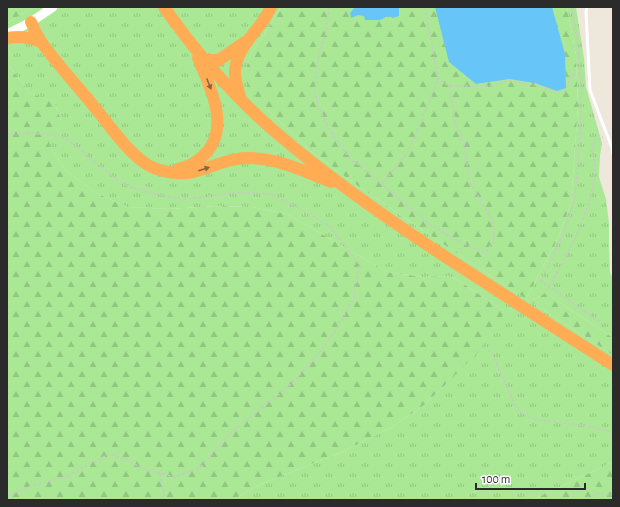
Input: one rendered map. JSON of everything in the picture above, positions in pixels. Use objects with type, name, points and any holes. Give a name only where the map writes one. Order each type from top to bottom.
[{"type":"highway","points":[[164,7],[194,48],[220,78],[241,100],[278,134],[347,189],[419,240],[613,365]]},
{"type":"highway","points":[[241,100],[235,80],[236,64],[248,40],[267,17],[271,7]]},
{"type":"highway","points":[[31,22],[41,42],[60,66],[130,150],[146,164],[166,172],[182,173],[198,171],[239,158],[253,158],[268,160],[296,168],[347,189]]},
{"type":"highway","points":[[7,38],[20,36],[41,42]]},
{"type":"highway","points":[[204,60],[219,60],[248,40]]},
{"type":"highway","points":[[166,172],[190,166],[197,162],[213,142],[215,136],[217,118],[213,94],[194,48]]},
{"type":"main road","points":[[7,34],[31,22],[53,7]]},
{"type":"lane","points":[[587,7],[590,90],[612,148],[613,155]]},
{"type":"path","points":[[329,7],[326,32],[318,59],[315,90],[317,103],[335,138],[348,156],[425,221],[454,239],[485,253],[494,241],[494,229],[491,218],[470,182],[464,143],[456,126],[450,86]]},
{"type":"path","points":[[382,184],[408,152],[438,79],[425,7]]},
{"type":"path","points":[[572,7],[578,46],[582,106],[574,201],[564,233],[541,281],[601,323]]},
{"type":"path","points":[[438,79],[450,86],[490,86],[508,81],[535,85],[556,92],[566,90],[571,75],[575,75]]},
{"type":"path","points":[[7,134],[26,133],[59,135],[76,146],[117,180],[132,188],[174,198],[190,199],[237,192],[271,194],[295,206],[328,226],[359,264],[354,298],[317,356],[291,384],[232,432],[202,466],[175,477],[144,469],[109,454],[67,476],[22,489],[7,497]]},
{"type":"path","points":[[549,287],[564,260],[586,212],[594,179],[594,161],[591,148],[593,143],[607,135]]},
{"type":"path","points":[[488,350],[493,355],[514,403],[520,411],[528,417],[538,420],[588,426],[613,434]]},
{"type":"path","points":[[160,473],[165,500]]},
{"type":"path","points":[[582,500],[597,494],[613,495]]},
{"type":"green space","points":[[7,7],[33,7],[7,23]]},
{"type":"green space","points":[[33,7],[281,7],[251,53],[245,71],[268,110],[308,149],[351,181],[523,297],[527,297],[559,236],[571,202],[578,106],[576,55],[567,7],[576,7],[584,58],[586,87],[602,143],[599,177],[606,199],[609,223],[610,273],[613,278],[613,338],[546,293],[533,300],[533,303],[613,355],[613,462],[532,500],[233,500],[261,484],[342,452],[392,427],[424,405],[447,383],[503,310],[456,279],[447,276],[423,277],[387,272],[287,214],[252,207],[214,206],[169,209],[127,207],[96,193],[66,170],[50,147],[48,140],[60,117],[54,102],[30,93],[7,63],[7,23]]},
{"type":"green space","points":[[281,7],[567,7],[576,55],[578,106],[571,202],[559,236],[527,297],[523,297],[431,236],[351,181],[308,149],[250,90],[246,81],[245,71],[251,53]]},
{"type":"green space","points":[[7,63],[30,93],[54,102],[60,117],[49,140],[50,147],[66,170],[96,193],[127,207],[169,209],[214,206],[252,207],[287,214],[387,272],[423,277],[447,276],[456,279],[503,310],[504,314],[478,352],[424,405],[392,427],[342,452],[261,484],[233,500],[7,500]]},
{"type":"green space","points":[[546,293],[613,338],[613,355],[533,303],[533,300]]},
{"type":"green space","points":[[613,462],[613,500],[532,500]]},
{"type":"water","points":[[355,7],[399,7],[399,16],[393,18],[388,16],[380,20],[365,20],[364,16],[358,15],[351,18],[350,13]]},
{"type":"water","points":[[435,7],[552,7],[565,54],[566,88],[557,91],[535,83],[509,79],[476,84],[449,62]]}]
